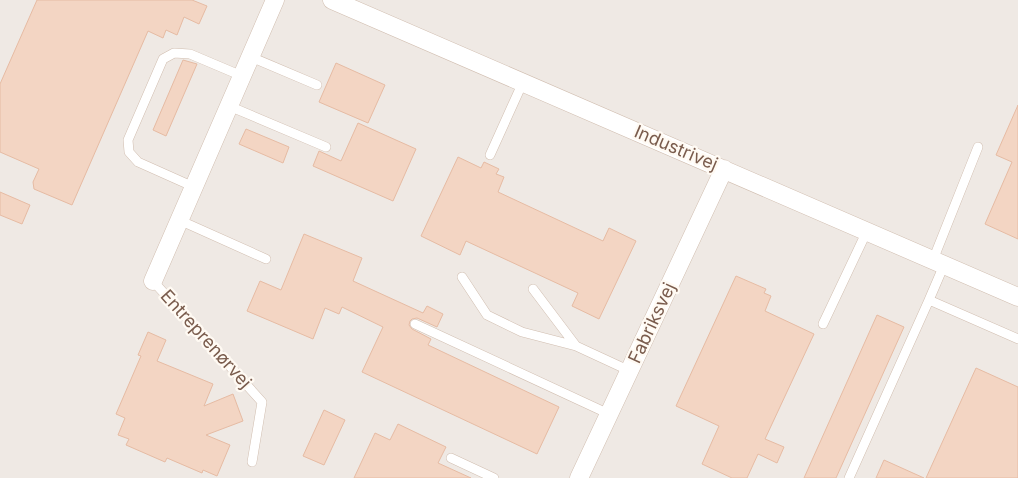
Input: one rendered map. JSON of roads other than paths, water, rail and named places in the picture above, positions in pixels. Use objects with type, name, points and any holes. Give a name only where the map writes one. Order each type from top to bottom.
[{"type":"street","name":"Entreprenørvej","points":[[153,281],[275,0]]},
{"type":"street","name":"Industrivej","points":[[332,0],[1018,297]]},
{"type":"street","name":"Fabriksvej","points":[[579,478],[724,169]]},
{"type":"lane","points":[[194,187],[138,162],[129,152],[128,140],[163,59],[174,53],[190,54],[242,76]]},
{"type":"lane","points":[[250,57],[317,85]]},
{"type":"lane","points":[[490,155],[523,82]]},
{"type":"lane","points":[[229,106],[326,147]]},
{"type":"lane","points":[[849,478],[929,300],[939,262],[978,147]]},
{"type":"lane","points":[[179,220],[266,259]]},
{"type":"lane","points":[[823,324],[867,231]]},
{"type":"lane","points":[[462,277],[487,315],[522,332],[576,346],[630,370]]},
{"type":"lane","name":"Entreprenørvej","points":[[153,281],[262,402],[252,462]]},
{"type":"lane","points":[[533,289],[576,346]]},
{"type":"lane","points":[[929,300],[1018,339]]},
{"type":"lane","points":[[415,324],[609,414]]},
{"type":"lane","points":[[450,458],[494,478]]}]
